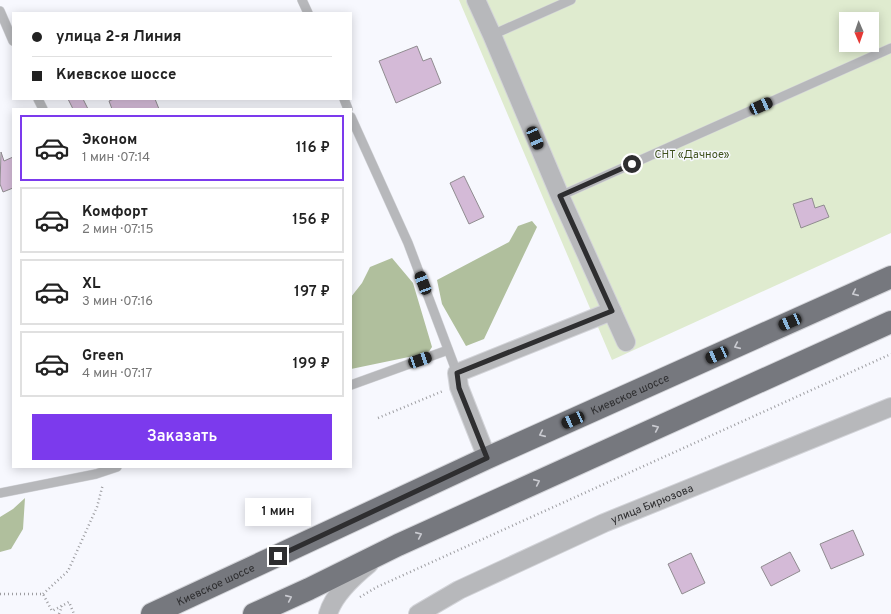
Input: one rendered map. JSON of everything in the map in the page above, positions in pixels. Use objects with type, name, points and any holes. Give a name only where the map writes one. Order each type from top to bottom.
[{"type":"highway","name":"Киевское шоссе","points":[[152,614],[487,458],[891,277]]},
{"type":"highway","points":[[254,614],[309,589],[398,545],[891,322]]},
{"type":"street","points":[[476,0],[560,196],[626,342]]},
{"type":"street","points":[[487,458],[458,379],[612,311]]},
{"type":"street","name":"улица Бирюзова","points":[[418,614],[459,590],[604,523],[891,407]]},
{"type":"street","points":[[328,614],[335,599],[349,583],[376,558],[398,545]]},
{"type":"lane","points":[[302,0],[308,12]]},
{"type":"lane","points":[[492,35],[571,0]]},
{"type":"lane","points":[[0,11],[12,38]]},
{"type":"lane","points":[[560,196],[891,48]]},
{"type":"lane","points":[[352,119],[408,243],[458,379]]},
{"type":"lane","points":[[352,385],[448,350]]},
{"type":"lane","points":[[0,493],[62,481],[114,468]]},
{"type":"path","points":[[358,598],[378,587],[891,354]]},
{"type":"path","points":[[378,418],[458,379]]},
{"type":"path","points":[[0,594],[43,594],[68,571],[97,506],[107,470]]},
{"type":"path","points":[[43,594],[52,611],[69,602],[74,614]]},
{"type":"path","points":[[59,614],[62,606]]},
{"type":"green space","name":"СНТ «Дачное»","points":[[459,0],[891,0],[891,233],[612,360]]},
{"type":"green space","points":[[532,221],[537,227],[484,339],[466,346],[442,304],[437,280],[509,242],[518,226]]},
{"type":"green space","points":[[392,258],[413,283],[432,347],[428,353],[352,369],[352,296],[362,283],[370,267]]},
{"type":"green space","points":[[25,498],[23,529],[11,549],[0,552],[0,517],[13,509]]},
{"type":"building","points":[[417,46],[423,61],[431,58],[441,83],[396,103],[379,61]]},
{"type":"building","points":[[68,100],[84,100],[88,108],[72,108]]},
{"type":"building","points":[[155,100],[159,108],[112,108],[109,101]]},
{"type":"building","points":[[1,152],[4,161],[12,157],[12,188],[3,192],[0,184]]},
{"type":"building","points":[[464,176],[484,217],[469,224],[450,183]]},
{"type":"building","points":[[812,198],[815,208],[824,205],[829,217],[801,228],[793,204]]},
{"type":"building","points":[[853,530],[864,555],[831,569],[820,544]]},
{"type":"building","points":[[790,552],[800,571],[771,586],[761,567]]},
{"type":"building","points":[[691,553],[705,583],[682,594],[668,564]]},
{"type":"route","points":[[278,556],[487,458],[459,388],[457,373],[612,311],[560,196],[632,164]]}]
